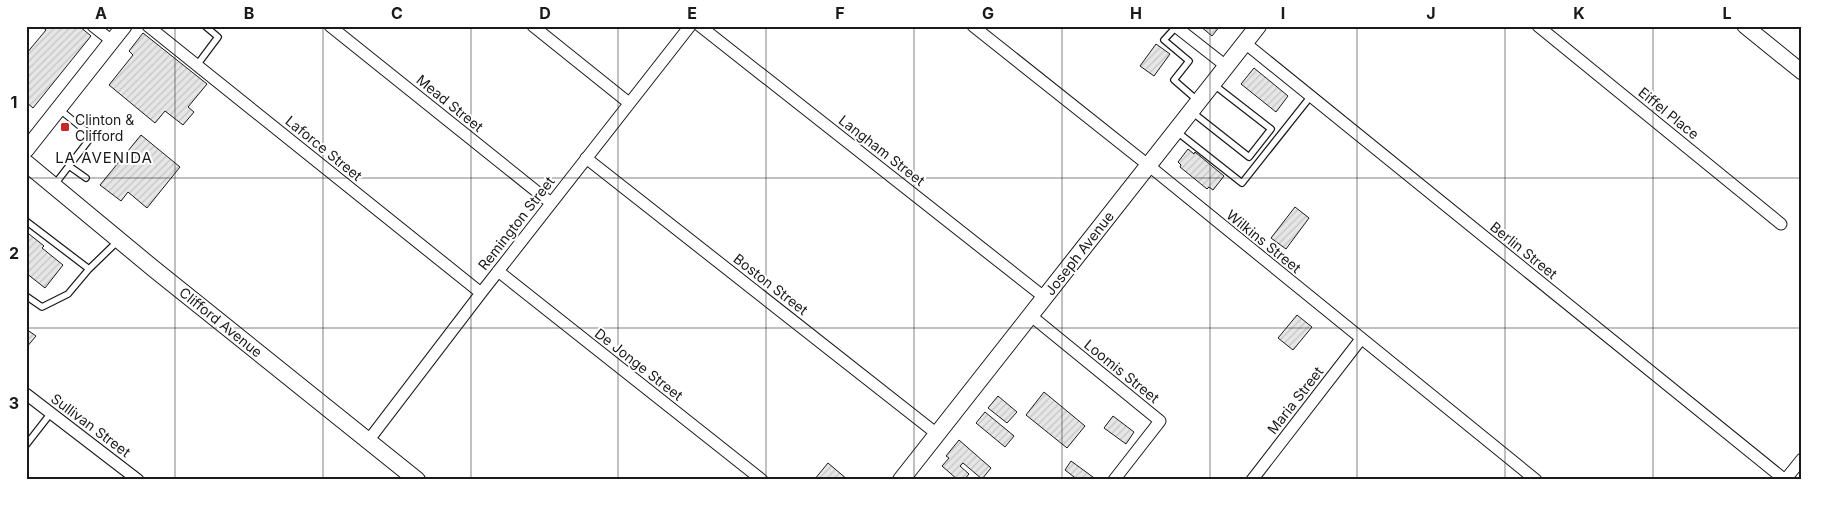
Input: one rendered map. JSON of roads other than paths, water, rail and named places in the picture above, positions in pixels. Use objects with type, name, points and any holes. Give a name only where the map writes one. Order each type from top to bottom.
[{"type":"main road","name":"Joseph Avenue","points":[[901,480],[1258,26]]},
{"type":"main road","name":"Clifford Avenue","points":[[26,163],[417,480]]},
{"type":"street","points":[[93,26],[112,41]]},
{"type":"street","points":[[26,150],[124,26]]},
{"type":"street","name":"Laforce Street","points":[[148,26],[481,293]]},
{"type":"street","name":"Mead Street","points":[[330,26],[551,203]]},
{"type":"street","points":[[533,26],[629,104]]},
{"type":"street","name":"Remington Street","points":[[368,441],[690,26]]},
{"type":"street","name":"Langham Street","points":[[700,26],[1044,297]]},
{"type":"street","name":"Wilkins Street","points":[[973,26],[1148,165],[1531,478]]},
{"type":"street","points":[[1176,26],[1226,66]]},
{"type":"street","name":"Eiffel Place","points":[[1538,26],[1781,224]]},
{"type":"street","points":[[1745,26],[1802,72]]},
{"type":"street","name":"Berlin Street","points":[[1245,43],[1785,480]]},
{"type":"street","name":"Boston Street","points":[[586,158],[937,434]]},
{"type":"street","name":"De Jonge Street","points":[[498,272],[762,480]]},
{"type":"street","name":"Loomis Street","points":[[1030,315],[1160,422],[1114,480]]},
{"type":"street","name":"Maria Street","points":[[1252,480],[1361,339]]},
{"type":"street","name":"Sullivan Street","points":[[26,394],[138,480]]},
{"type":"street","points":[[1785,480],[1802,459]]},
{"type":"lane","points":[[197,65],[218,38],[204,26]]},
{"type":"lane","points":[[1176,26],[1164,40],[1189,61],[1174,80],[1195,106],[1250,157],[1271,129],[1212,84]]},
{"type":"lane","points":[[1175,131],[1242,183],[1311,96]]},
{"type":"lane","points":[[54,186],[92,136],[58,109]]},
{"type":"lane","points":[[69,166],[86,178]]},
{"type":"lane","points":[[26,221],[89,269]]},
{"type":"lane","points":[[26,296],[42,307],[68,294],[89,269],[120,240]]},
{"type":"lane","points":[[26,445],[51,413]]},
{"type":"place","name":"Clinton & Clifford","points":[[65,127]]},
{"type":"district","name":"LA AVENIDA","points":[[104,157]]}]
